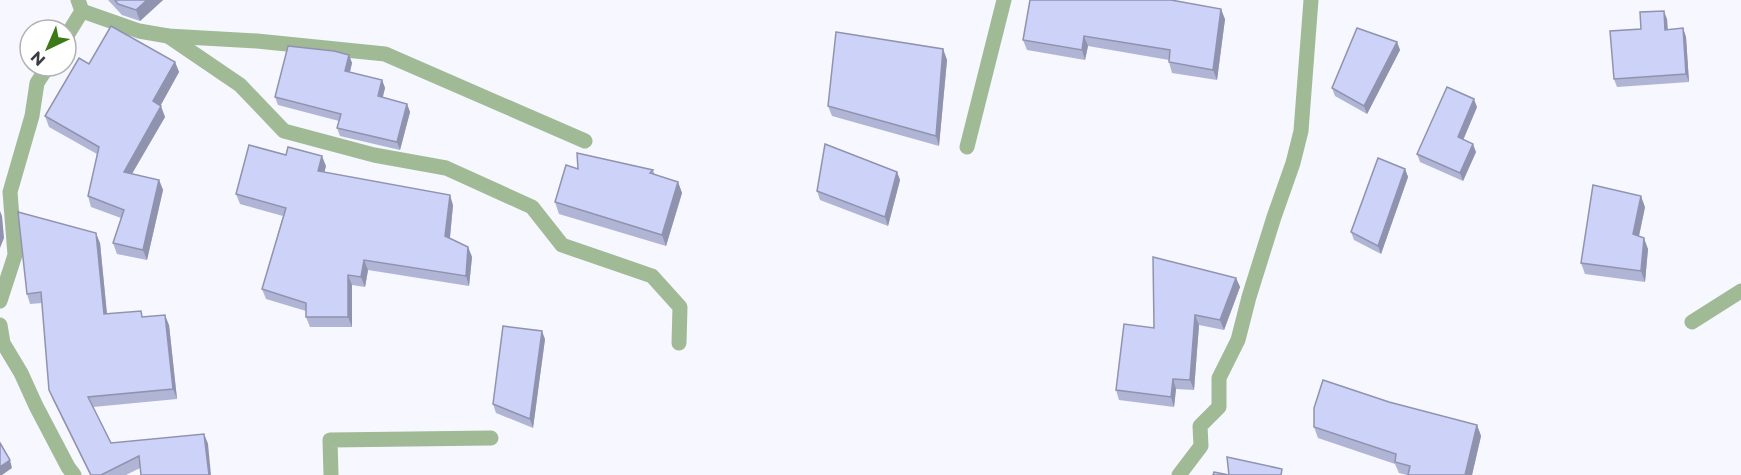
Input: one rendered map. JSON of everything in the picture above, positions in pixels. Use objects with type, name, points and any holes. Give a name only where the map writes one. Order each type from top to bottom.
[{"type":"street","points":[[967,147],[1004,0]]},
{"type":"street","points":[[1179,475],[1201,446],[1200,426],[1219,407],[1219,378],[1238,340],[1258,267],[1293,162],[1301,131],[1311,0]]},
{"type":"street","points":[[80,6],[139,31],[168,36],[256,41],[385,54],[585,141]]},
{"type":"street","points":[[168,36],[240,85],[284,131],[374,155],[446,168],[532,207],[562,245],[652,276],[680,307],[679,343]]},
{"type":"street","points":[[0,301],[15,255],[10,192],[32,116],[37,83],[40,78]]},
{"type":"street","points":[[1692,322],[1741,291]]},
{"type":"street","points":[[0,325],[3,343],[74,475]]},
{"type":"street","points":[[331,475],[330,440],[491,438]]},
{"type":"building","points":[[115,0],[147,0],[136,10],[118,4]]},
{"type":"building","points":[[1030,0],[1171,0],[1221,9],[1213,70],[1169,62],[1170,50],[1084,36],[1082,50],[1023,40]]},
{"type":"building","points":[[1664,11],[1665,30],[1683,28],[1686,74],[1614,79],[1610,31],[1641,29],[1640,12]]},
{"type":"building","points":[[111,26],[175,62],[153,101],[161,106],[124,172],[159,180],[143,250],[113,243],[124,210],[88,196],[99,147],[45,116],[67,78],[78,78],[79,58],[89,64]]},
{"type":"building","points":[[1357,28],[1397,42],[1364,106],[1332,88]]},
{"type":"building","points":[[836,32],[943,49],[936,136],[828,106]]},
{"type":"building","points":[[288,46],[349,55],[345,71],[382,80],[378,96],[407,104],[397,142],[337,128],[341,114],[275,97]]},
{"type":"building","points":[[1447,87],[1474,99],[1458,137],[1473,144],[1460,173],[1417,154]]},
{"type":"building","points":[[825,144],[897,172],[885,217],[817,191]]},
{"type":"building","points":[[249,145],[286,155],[288,147],[322,156],[318,171],[450,195],[445,236],[468,247],[466,276],[364,260],[361,277],[348,275],[348,317],[306,317],[306,303],[262,289],[286,208],[236,194]]},
{"type":"building","points":[[577,153],[653,170],[650,173],[678,182],[662,235],[555,202],[566,165],[578,169]]},
{"type":"building","points":[[1378,158],[1405,169],[1378,246],[1351,232]]},
{"type":"building","points":[[1593,185],[1641,196],[1633,234],[1644,238],[1641,271],[1581,263]]},
{"type":"building","points":[[18,212],[96,233],[104,314],[141,311],[142,317],[165,315],[173,389],[88,397],[111,443],[204,434],[209,475],[141,475],[139,456],[101,475],[91,475],[49,390],[41,292],[27,294]]},
{"type":"building","points":[[1153,257],[1236,278],[1220,320],[1195,315],[1190,380],[1173,379],[1171,397],[1116,390],[1124,324],[1154,328]]},
{"type":"building","points":[[503,326],[542,331],[530,419],[493,404]]},
{"type":"building","points":[[1323,380],[1389,402],[1477,425],[1465,475],[1408,475],[1410,466],[1395,462],[1396,454],[1314,427],[1314,408]]},
{"type":"building","points":[[0,443],[10,460],[0,467]]},
{"type":"building","points":[[1227,457],[1282,469],[1281,475],[1229,475]]},
{"type":"building","points":[[1214,472],[1229,475],[1213,475]]}]
